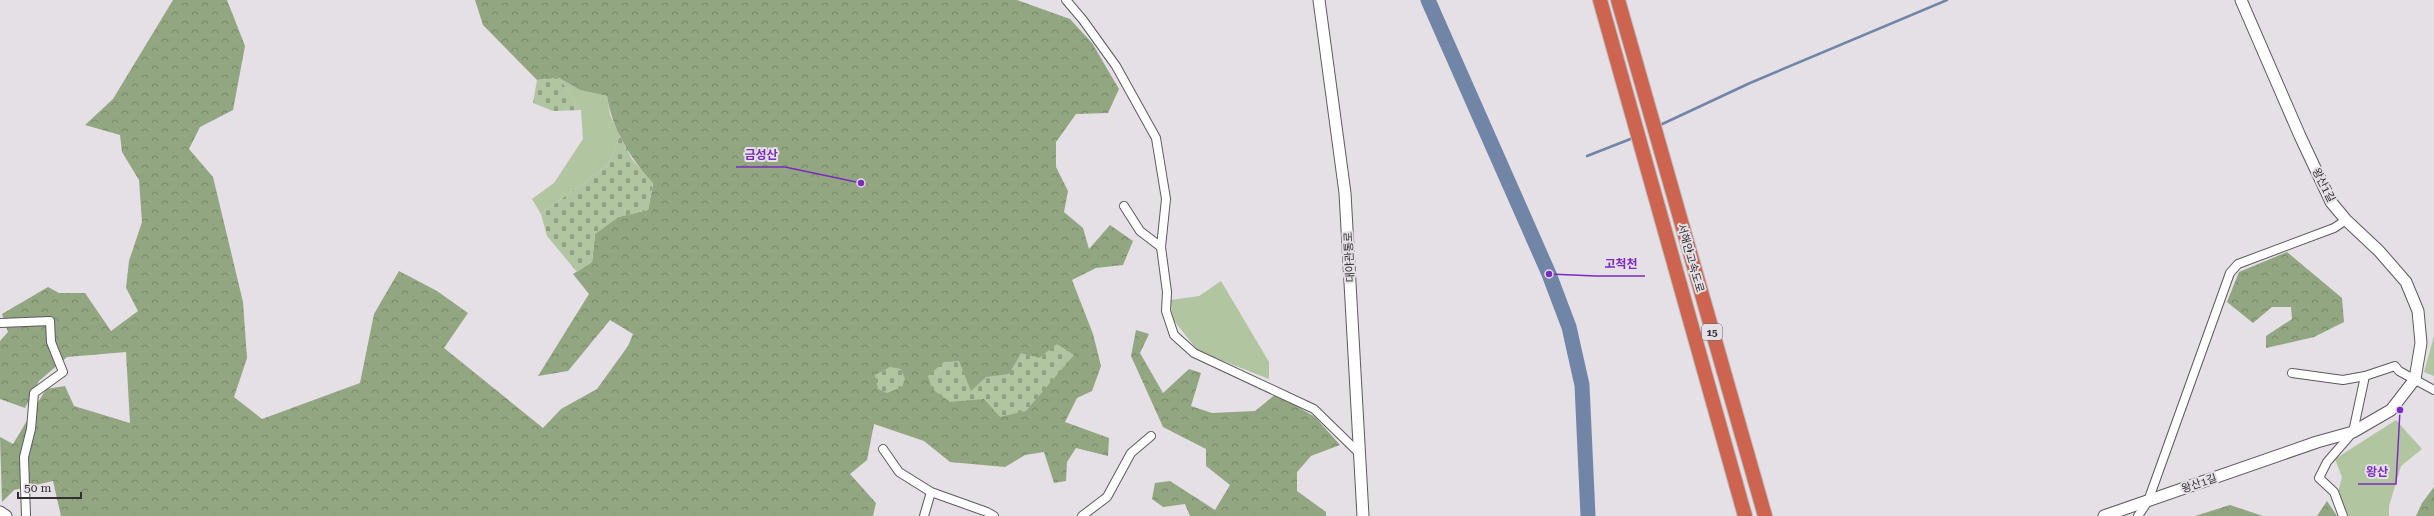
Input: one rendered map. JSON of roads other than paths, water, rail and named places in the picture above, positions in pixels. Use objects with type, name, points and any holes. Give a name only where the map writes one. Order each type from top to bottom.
[{"type":"highway","name":"서해안고속도로","points":[[1600,0],[1646,155],[1745,516]]},
{"type":"highway","name":"서해안고속도로","points":[[1618,0],[1659,149],[1765,516]]},
{"type":"street","points":[[1066,0],[1083,20],[1116,66],[1156,138],[1166,199],[1160,246],[1167,292],[1166,311],[1174,335],[1194,353],[1314,409],[1359,453]]},
{"type":"street","name":"대야관통로","points":[[1319,0],[1345,193],[1363,516]]},
{"type":"street","name":"왕산1길","points":[[2104,516],[2317,442],[2353,432],[2391,410],[2415,379],[2421,343],[2418,311],[2406,282],[2379,251],[2346,220],[2331,202],[2300,136],[2241,0]]},
{"type":"street","points":[[1124,206],[1140,231],[1160,246]]},
{"type":"street","points":[[2138,516],[2148,501],[2230,274],[2238,264],[2334,228],[2346,220]]},
{"type":"street","points":[[0,323],[50,321],[51,342],[63,372],[34,393],[31,429],[24,457],[26,516]]},
{"type":"street","points":[[2292,373],[2343,380],[2365,376],[2394,366],[2399,371],[2434,390]]},
{"type":"street","points":[[2343,516],[2334,492],[2319,478],[2327,462],[2353,432],[2365,376]]},
{"type":"street","points":[[1082,516],[1107,497],[1131,453],[1151,436]]},
{"type":"street","points":[[883,449],[899,472],[931,492],[987,512],[994,516]]},
{"type":"street","points":[[924,516],[931,492]]},
{"type":"street","points":[[0,512],[6,516]]},
{"type":"waterway","points":[[1428,0],[1549,274],[1569,327],[1582,385],[1588,516]]},
{"type":"waterway","points":[[1658,126],[1750,83],[1947,0]]},
{"type":"waterway","points":[[1587,156],[1633,138]]},
{"type":"place","name":"금성산","points":[[861,183]]},
{"type":"place","name":"고척천","points":[[1549,274]]},
{"type":"place","name":"왕산","points":[[2400,410]]}]
